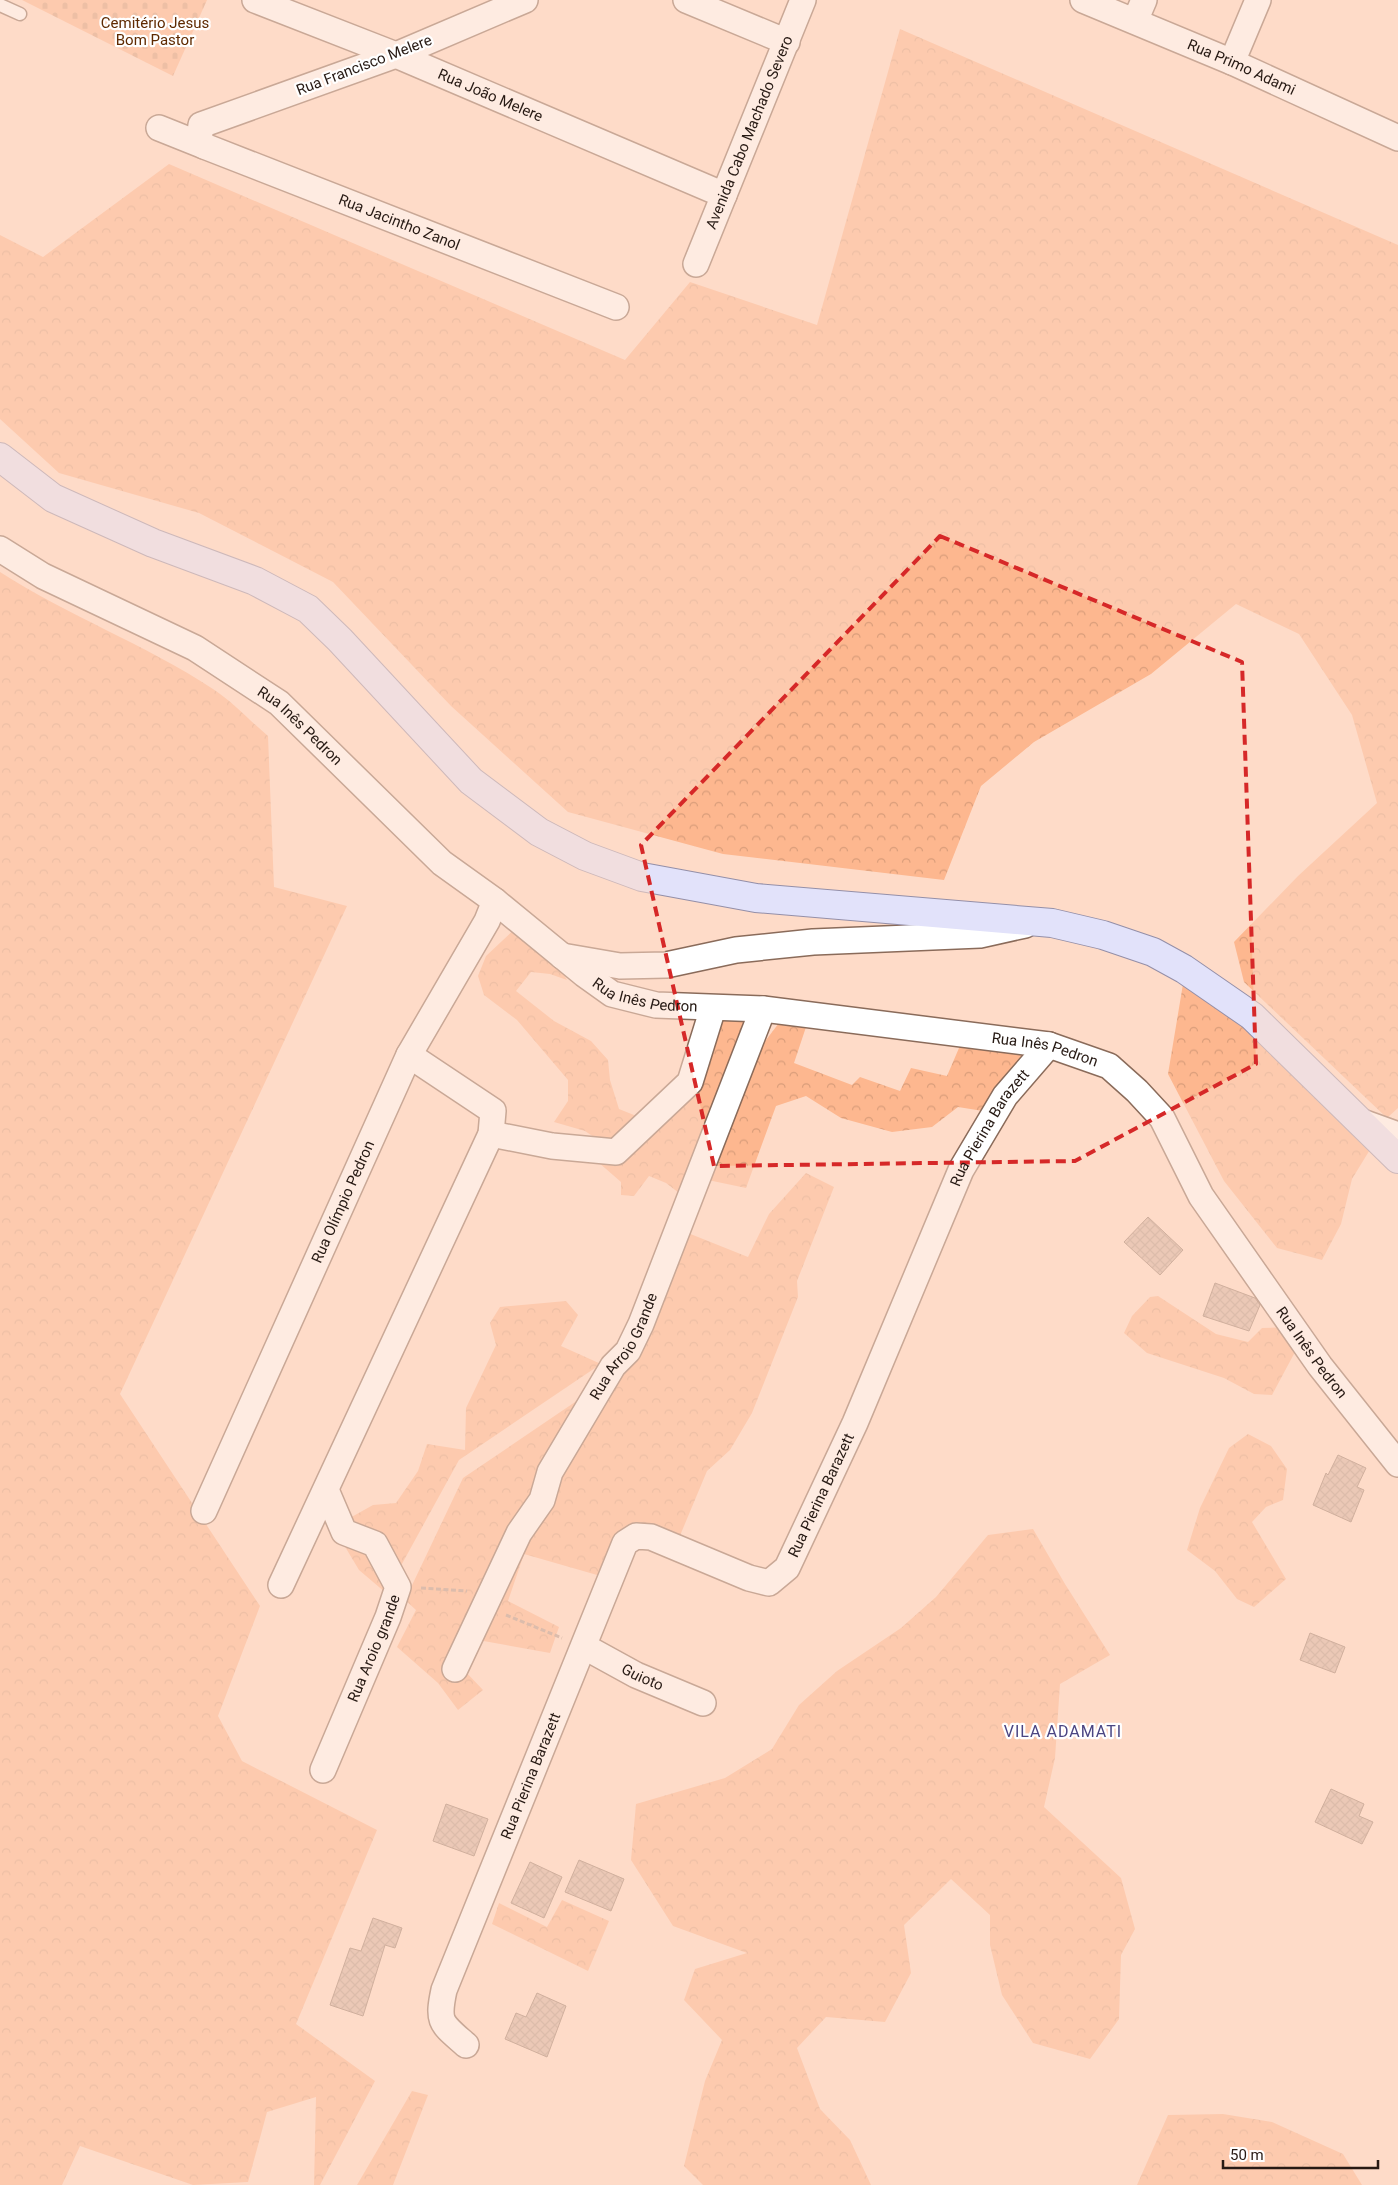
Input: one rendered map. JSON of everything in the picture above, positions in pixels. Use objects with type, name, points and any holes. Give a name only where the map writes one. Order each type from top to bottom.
[{"type":"main road","points":[[0,457],[53,498],[153,543],[255,581],[308,609],[340,640],[471,781],[539,832],[585,856],[642,876],[756,898],[1038,922],[1103,935],[1153,952],[1184,969],[1252,1016],[1398,1159]]},
{"type":"street","name":"Rua João Melere","points":[[254,0],[396,55],[724,195]]},
{"type":"street","name":"Rua Francisco Melere","points":[[202,136],[525,0]]},
{"type":"street","points":[[686,0],[787,42]]},
{"type":"street","name":"Avenida Cabo Machado Severo","points":[[696,264],[803,0]]},
{"type":"street","name":"Rua Primo Adami","points":[[1083,0],[1139,11],[1232,62],[1398,138]]},
{"type":"street","points":[[1232,62],[1258,0]]},
{"type":"street","name":"Rua Jacintho Zanol","points":[[159,128],[202,136],[616,307]]},
{"type":"street","name":"Rua Inês Pedron","points":[[0,549],[43,576],[195,648],[279,703],[358,778],[442,863],[495,901],[612,994],[656,1005],[763,1009],[1049,1045],[1109,1066],[1137,1091],[1162,1118],[1201,1196],[1320,1366],[1398,1464]]},
{"type":"street","name":"Rua Olímpio Pedron","points":[[204,1510],[409,1056],[487,921],[495,901]]},
{"type":"street","name":"Rua Inês Pedron","points":[[562,956],[620,966],[666,964],[736,950],[813,942],[980,935],[1038,922]]},
{"type":"street","points":[[492,1134],[552,1146],[616,1152],[690,1082],[713,1008]]},
{"type":"street","name":"Rua Arroio Grande","points":[[455,1669],[519,1533],[542,1500],[550,1472],[613,1366],[628,1351],[763,1009]]},
{"type":"street","name":"Rua Pierina Barazett","points":[[466,2045],[445,2026],[439,2013],[444,1990],[500,1848],[585,1648],[586,1638],[626,1543],[636,1536],[651,1537],[749,1578],[769,1583],[787,1568],[855,1423],[961,1170],[1005,1096],[1049,1045]]},
{"type":"street","points":[[281,1585],[492,1134],[493,1111],[409,1056]]},
{"type":"street","points":[[1362,1122],[1398,1135]]},
{"type":"street","name":"Rua Aroio grande","points":[[323,1770],[388,1617],[398,1587],[375,1544],[344,1532],[326,1490]]},
{"type":"street","name":"Guioto","points":[[585,1648],[636,1675],[703,1703]]},
{"type":"lane","points":[[0,6],[20,14]]},
{"type":"highlighted area","points":[[940,536],[1242,662],[1256,1064],[1075,1161],[714,1166],[641,845]]},
{"type":"green space","name":"Cemitério Jesus Bom Pastor","points":[[22,0],[207,0],[173,76]]},
{"type":"green space","points":[[900,29],[1398,245],[1398,1108],[1387,1118],[1244,982],[1234,942],[1298,876],[1377,803],[1352,715],[1299,634],[1236,604],[1151,674],[1034,742],[981,786],[944,880],[723,854],[568,812],[451,706],[333,582],[199,513],[59,473],[0,419],[0,235],[43,257],[169,164],[625,360],[690,282],[817,325]]},
{"type":"green space","points":[[0,572],[52,603],[187,673],[220,694],[268,736],[274,887],[347,906],[120,1394],[260,1606],[218,1716],[242,1761],[377,1830],[296,2024],[375,2081],[320,2185],[314,2185],[316,2097],[267,2112],[248,2182],[193,2185],[80,2146],[62,2185],[0,2185]]},
{"type":"green space","points":[[519,925],[558,964],[567,980],[550,974],[531,972],[516,991],[554,1021],[591,1041],[608,1060],[610,1080],[619,1109],[654,1123],[720,1013],[751,1013],[679,1193],[666,1183],[649,1176],[634,1196],[621,1195],[621,1182],[598,1162],[610,1148],[585,1131],[554,1122],[568,1101],[568,1080],[517,1020],[484,995],[478,976],[486,956]]},
{"type":"green space","points":[[1184,978],[1238,1018],[1371,1148],[1352,1179],[1341,1224],[1322,1260],[1277,1248],[1224,1181],[1168,1074]]},
{"type":"green space","points":[[782,1019],[807,1024],[794,1063],[852,1085],[860,1077],[900,1091],[911,1068],[947,1076],[962,1041],[1025,1051],[1016,1071],[983,1111],[958,1107],[932,1127],[892,1132],[841,1118],[806,1096],[776,1106],[746,1188],[703,1179],[743,1070]]},
{"type":"green space","points":[[806,1173],[834,1187],[797,1281],[798,1297],[752,1413],[730,1450],[707,1471],[679,1538],[635,1524],[604,1577],[524,1554],[508,1601],[559,1627],[550,1653],[478,1640],[464,1670],[483,1690],[458,1710],[438,1683],[397,1647],[416,1610],[405,1600],[463,1478],[637,1360],[683,1231],[748,1257],[769,1214]]},
{"type":"green space","points":[[1158,1296],[1216,1334],[1248,1342],[1262,1328],[1289,1327],[1295,1352],[1272,1395],[1254,1394],[1224,1378],[1147,1353],[1124,1333],[1132,1316],[1150,1297]]},
{"type":"green space","points":[[566,1301],[578,1315],[561,1346],[601,1364],[459,1460],[386,1593],[359,1570],[341,1540],[348,1519],[373,1505],[396,1503],[418,1471],[427,1444],[465,1450],[466,1408],[496,1345],[490,1323],[500,1307]]},
{"type":"green space","points":[[1248,1434],[1271,1446],[1287,1469],[1283,1500],[1266,1507],[1252,1522],[1286,1579],[1254,1607],[1237,1599],[1215,1571],[1187,1550],[1200,1508],[1229,1448]]},
{"type":"green space","points":[[1033,1529],[1110,1655],[1060,1684],[1055,1758],[1044,1807],[1121,1878],[1135,1929],[1121,1955],[1119,2019],[1090,2059],[1033,2043],[1002,1995],[990,1945],[990,1915],[951,1879],[904,1925],[911,1973],[885,2022],[826,2017],[797,2048],[820,2109],[850,2140],[871,2185],[703,2185],[684,2166],[705,2081],[722,2040],[684,2000],[695,1969],[747,1953],[673,1926],[631,1860],[636,1804],[725,1778],[772,1749],[799,1705],[837,1671],[901,1628],[936,1597],[988,1535]]},
{"type":"green space","points":[[562,1900],[609,1921],[588,1971],[492,1924],[499,1903],[547,1927]]},
{"type":"green space","points":[[412,2091],[428,2095],[393,2185],[357,2185]]},
{"type":"green space","points":[[1223,2114],[1272,2122],[1343,2154],[1362,2185],[1137,2185],[1168,2115]]},
{"type":"building","points":[[1148,1217],[1183,1250],[1160,1275],[1124,1242]]},
{"type":"building","points":[[1215,1283],[1255,1298],[1260,1305],[1249,1331],[1203,1316]]},
{"type":"building","points":[[1338,1455],[1366,1468],[1357,1487],[1364,1490],[1351,1522],[1313,1505],[1326,1473],[1328,1475]]},
{"type":"building","points":[[1310,1633],[1345,1647],[1335,1673],[1300,1660]]},
{"type":"building","points":[[1331,1789],[1364,1804],[1359,1816],[1373,1822],[1362,1844],[1315,1822]]},
{"type":"building","points":[[446,1804],[488,1819],[474,1856],[433,1841]]},
{"type":"building","points":[[579,1860],[624,1879],[611,1911],[565,1892]]},
{"type":"building","points":[[530,1862],[562,1877],[544,1918],[511,1903]]},
{"type":"building","points":[[373,1918],[402,1928],[395,1948],[385,1945],[363,2016],[330,2005],[350,1948],[361,1951]]},
{"type":"building","points":[[537,1993],[566,2006],[547,2057],[505,2039],[516,2013],[526,2017]]},
{"type":"district","name":"VILA ADAMATI","points":[[1063,1731]]}]
